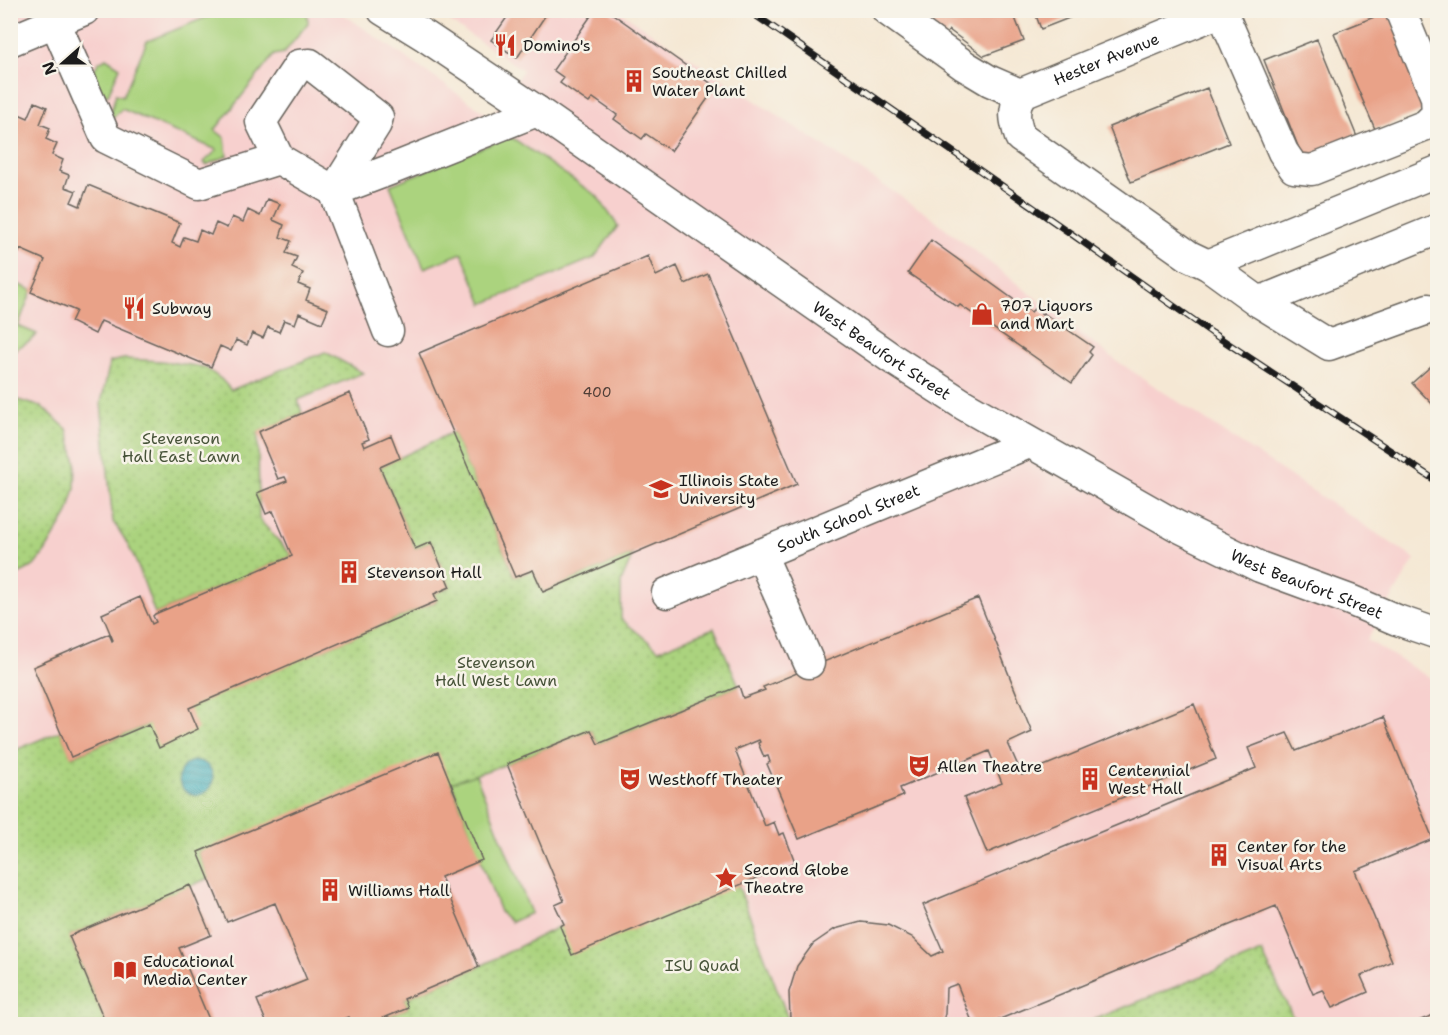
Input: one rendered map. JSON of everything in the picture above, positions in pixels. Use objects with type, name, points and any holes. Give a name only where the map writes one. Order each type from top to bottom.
[{"type":"street","points":[[10,41],[84,10]]},
{"type":"street","name":"West Beaufort Street","points":[[383,10],[537,111],[918,375],[1029,443],[1177,526],[1260,567],[1350,600],[1397,621],[1430,624],[1437,647]]},
{"type":"street","points":[[887,10],[964,66],[1020,94],[1015,107],[1014,119],[1020,137],[1189,256],[1208,265],[1258,302],[1329,345],[1428,309]]},
{"type":"street","points":[[1223,11],[1283,152],[1294,168],[1312,171],[1426,125],[1437,114],[1436,97],[1400,10]]},
{"type":"street","name":"Hester Avenue","points":[[1020,94],[1223,11]]},
{"type":"street","points":[[55,22],[106,138],[198,184],[279,159]]},
{"type":"street","points":[[334,191],[376,124],[378,117],[310,64],[299,65],[261,123],[279,159],[334,191],[388,332]]},
{"type":"street","points":[[334,191],[537,111]]},
{"type":"street","points":[[1208,265],[1437,171]]},
{"type":"street","points":[[1258,302],[1437,229]]},
{"type":"street","name":"South School Street","points":[[667,592],[1029,443]]},
{"type":"street","points":[[761,554],[809,663]]},
{"type":"shaded area","name":"Illinois State University","points":[[10,11],[339,11],[491,117],[523,70],[434,11],[619,11],[927,214],[1117,361],[1415,559],[1367,640],[1437,682],[1437,1024],[11,1024]]},
{"type":"green space","points":[[306,10],[308,23],[284,53],[274,55],[215,130],[225,138],[227,156],[206,165],[204,162],[217,150],[122,109],[112,119],[111,111],[116,94],[123,96],[147,41],[222,11]]},
{"type":"green space","points":[[106,58],[120,67],[108,95],[101,94],[93,71],[99,62]]},
{"type":"green space","points":[[508,137],[597,196],[618,226],[594,258],[483,304],[462,253],[424,268],[390,185]]},
{"type":"green space","points":[[10,281],[32,290],[18,326],[37,334],[11,352]]},
{"type":"green space","name":"Stevenson Hall East Lawn","points":[[325,352],[363,373],[298,400],[302,413],[258,433],[259,519],[292,556],[155,614],[133,554],[113,522],[101,403],[110,362],[124,359],[204,367],[221,379],[231,390]]},
{"type":"green space","points":[[11,398],[42,407],[67,429],[76,462],[75,488],[68,513],[34,566],[11,578]]},
{"type":"green space","name":"Stevenson Hall West Lawn","points":[[453,432],[515,577],[533,570],[543,592],[633,554],[621,582],[621,619],[659,650],[714,628],[739,686],[598,744],[591,730],[507,764],[450,783],[198,852],[209,878],[69,936],[106,1024],[11,1024],[11,752],[60,731],[72,757],[437,601],[434,594],[450,587],[431,542],[415,549],[380,467]]},
{"type":"green space","points":[[456,725],[531,913],[511,922],[500,912],[439,749]]},
{"type":"green space","name":"ISU Quad","points":[[738,885],[790,1024],[369,1024],[408,1008],[404,999],[479,967],[560,926]]},
{"type":"green space","points":[[1262,952],[1296,1024],[1083,1024]]},
{"type":"water","points":[[196,761],[208,766],[213,778],[208,790],[196,795],[184,790],[179,778],[184,766]]},
{"type":"building","points":[[512,10],[549,10],[517,58],[491,40]]},
{"type":"building","name":"Southeast Chilled Water Plant","points":[[595,10],[607,10],[716,87],[671,151],[646,134],[642,139],[614,119],[617,115],[593,98],[589,103],[560,83],[564,78],[553,70]]},
{"type":"building","points":[[911,10],[1012,10],[1024,41],[984,56],[949,30],[945,37]]},
{"type":"building","points":[[1034,10],[1087,10],[1087,11],[1041,29]]},
{"type":"building","points":[[1389,11],[1429,108],[1375,129],[1334,33]]},
{"type":"building","points":[[1317,39],[1357,137],[1303,159],[1264,60]]},
{"type":"building","points":[[1207,88],[1229,143],[1131,182],[1109,127]]},
{"type":"building","points":[[35,102],[47,107],[40,124],[50,128],[46,139],[57,144],[52,155],[63,160],[59,171],[69,175],[65,187],[76,191],[71,202],[80,206],[88,185],[180,223],[172,243],[180,247],[184,237],[196,241],[200,230],[211,235],[216,223],[227,228],[232,217],[243,222],[248,210],[260,216],[267,199],[280,204],[273,220],[284,225],[280,237],[291,241],[286,253],[297,257],[292,268],[303,273],[298,284],[310,289],[306,300],[328,309],[322,323],[299,313],[295,324],[284,320],[279,332],[268,327],[263,338],[252,333],[247,345],[236,340],[231,351],[220,346],[211,367],[101,321],[95,334],[71,322],[76,311],[31,292],[45,260],[20,249],[15,263],[10,261],[10,121],[14,112],[28,118]]},
{"type":"building","points":[[931,240],[1031,312],[1035,308],[1093,347],[1089,352],[1092,355],[1072,383],[960,305],[958,307],[908,273]]},
{"type":"building","points":[[648,256],[656,276],[677,266],[685,284],[708,274],[797,484],[543,592],[533,570],[515,577],[419,353]]},
{"type":"building","points":[[1438,360],[1438,410],[1412,383]]},
{"type":"building","name":"Stevenson Hall","points":[[350,393],[369,439],[362,442],[364,447],[391,435],[400,458],[380,467],[415,549],[431,542],[450,587],[434,594],[437,601],[189,708],[198,729],[159,748],[149,724],[71,757],[33,667],[109,634],[112,641],[102,614],[140,597],[152,624],[156,622],[153,616],[155,614],[292,556],[273,511],[266,514],[257,493],[287,481],[285,477],[278,479],[258,432]]},
{"type":"building","name":"Westhoff Theater","points":[[978,598],[1032,732],[1008,743],[1022,775],[1194,704],[1216,759],[987,853],[964,798],[1002,783],[989,751],[900,788],[903,796],[799,839],[767,764],[770,762],[768,756],[764,757],[758,743],[759,740],[735,750],[765,826],[774,822],[779,835],[784,833],[795,862],[572,955],[560,926],[564,924],[555,905],[564,901],[507,764],[591,730],[598,744],[739,686],[743,698],[765,690],[763,687]]},
{"type":"building","name":"Center for the Visual Arts","points":[[1383,717],[1433,839],[1355,871],[1392,961],[1361,976],[1368,992],[1332,1008],[1323,990],[1313,994],[1276,906],[988,1024],[973,1024],[957,984],[946,988],[945,1014],[942,1024],[793,1024],[790,1019],[789,992],[797,966],[813,944],[835,929],[861,922],[888,925],[912,937],[932,956],[943,951],[923,905],[1256,768],[1248,748],[1287,733],[1296,751]]},
{"type":"building","name":"Williams Hall","points":[[438,752],[482,860],[441,877],[479,967],[404,999],[408,1008],[369,1024],[352,1024],[349,1017],[332,1024],[267,1024],[257,1000],[307,980],[275,903],[227,922],[198,852]]},
{"type":"building","points":[[190,885],[211,935],[179,948],[211,1024],[106,1024],[69,936]]},
{"type":"building","points":[[1438,1013],[1438,1024],[1411,1024]]},
{"type":"railway","points":[[748,10],[1212,333],[1438,482]]},
{"type":"place","name":"Domino's","points":[[505,45]]},
{"type":"place","name":"Southeast Chilled Water Plant","points":[[634,81]]},
{"type":"place","name":"Subway","points":[[134,308]]},
{"type":"place","name":"707 Liquors and Mart","points":[[982,314]]},
{"type":"place","name":"Illinois State University","points":[[661,489]]},
{"type":"place","name":"Stevenson Hall","points":[[349,572]]},
{"type":"place","name":"Allen Theatre","points":[[919,766]]},
{"type":"place","name":"Westhoff Theater","points":[[630,779]]},
{"type":"place","name":"Centennial West Hall","points":[[1090,779]]},
{"type":"place","name":"Center for the Visual Arts","points":[[1219,855]]},
{"type":"place","name":"Second Globe Theatre","points":[[726,878]]},
{"type":"place","name":"Williams Hall","points":[[330,890]]},
{"type":"place","name":"Educational Media Center","points":[[125,970]]}]
